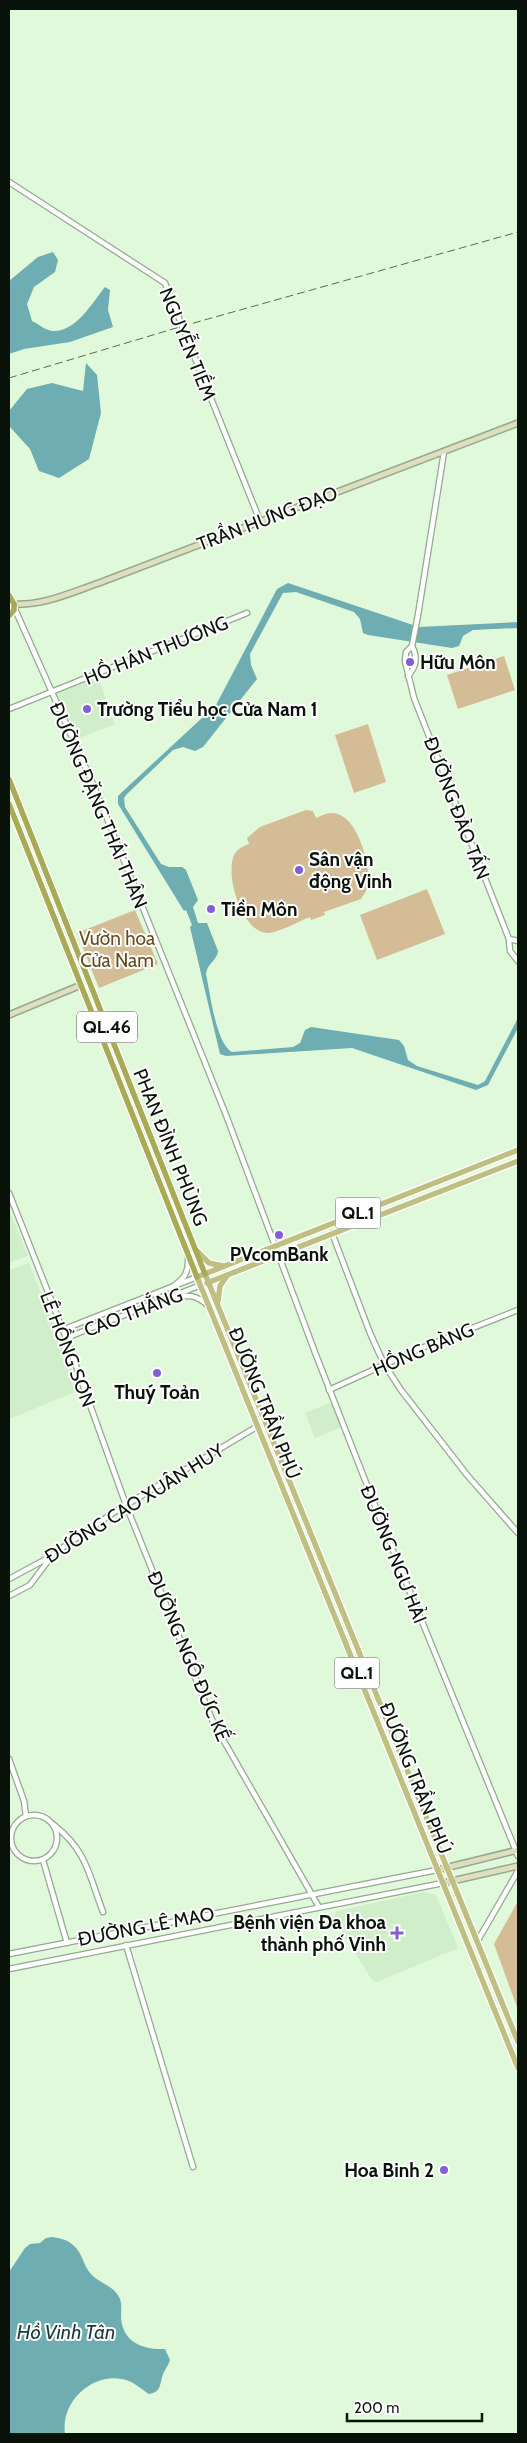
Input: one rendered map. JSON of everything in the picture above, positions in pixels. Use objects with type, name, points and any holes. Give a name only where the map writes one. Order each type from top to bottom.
[{"type":"highway","points":[[9,595],[14,606],[9,616]]},
{"type":"highway","name":"PHAN ĐÌNH PHÙNG","points":[[9,779],[205,1274]]},
{"type":"highway","name":"PHAN ĐÌNH PHÙNG","points":[[9,804],[197,1277]]},
{"type":"main road","name":"TRẦN HƯNG ĐẠO","points":[[14,606],[36,603],[99,583],[518,424]]},
{"type":"main road","points":[[33,866],[42,862]]},
{"type":"main road","points":[[9,1014],[81,985]]},
{"type":"main road","points":[[86,997],[94,994]]},
{"type":"main road","points":[[116,1070],[123,1068]]},
{"type":"main road","points":[[146,1148],[154,1144]]},
{"type":"main road","name":"QL.1","points":[[197,1277],[518,1150]]},
{"type":"main road","name":"QL.1","points":[[201,1285],[518,1161]]},
{"type":"main road","points":[[398,1197],[402,1207]]},
{"type":"main road","points":[[170,1207],[178,1204]]},
{"type":"main road","points":[[328,1224],[332,1233]]},
{"type":"main road","points":[[195,1248],[213,1265],[228,1265]]},
{"type":"main road","points":[[219,1306],[220,1286],[224,1277],[230,1273]]},
{"type":"main road","name":"ĐƯỜNG TRẦN PHÚ","points":[[205,1274],[518,2042]]},
{"type":"main road","name":"ĐƯỜNG TRẦN PHÚ","points":[[197,1277],[242,1384],[437,1870],[517,2059],[518,2068]]},
{"type":"main road","points":[[225,1344],[232,1342]]},
{"type":"main road","points":[[242,1384],[249,1382]]},
{"type":"main road","points":[[258,1426],[266,1423]]},
{"type":"main road","points":[[314,1566],[322,1562]]},
{"type":"main road","points":[[348,1652],[358,1647]]},
{"type":"main road","points":[[375,1718],[385,1713]]},
{"type":"main road","name":"ĐƯỜNG LÊ MAO","points":[[437,1870],[518,1852]]},
{"type":"main road","name":"ĐƯỜNG LÊ MAO","points":[[443,1883],[518,1866]]},
{"type":"main road","points":[[506,2036],[514,2032]]},
{"type":"street","name":"NGUYỄN TIỀM","points":[[9,182],[158,277],[168,287],[260,521]]},
{"type":"street","name":"ĐƯỜNG ĐÀO TẤN","points":[[408,676],[415,665],[416,656],[412,645],[444,452]]},
{"type":"street","name":"ĐƯỜNG ĐẶNG THÁI THÂN","points":[[14,606],[96,791],[223,1108],[278,1255]]},
{"type":"street","name":"HỒ HÁN THƯƠNG","points":[[9,709],[247,613]]},
{"type":"street","name":"ĐƯỜNG ĐÀO TẤN","points":[[412,645],[406,652],[405,661],[414,698],[509,939],[510,950],[518,960]]},
{"type":"street","points":[[509,939],[518,941]]},
{"type":"street","name":"LÊ HỒNG SƠN","points":[[9,1193],[66,1338],[126,1505]]},
{"type":"street","points":[[332,1233],[370,1333],[384,1364],[401,1390],[467,1475],[518,1533]]},
{"type":"street","points":[[171,1288],[187,1273],[188,1251]]},
{"type":"street","name":"ĐƯỜNG NGƯ HẢI","points":[[278,1255],[329,1390],[429,1642],[518,1852]]},
{"type":"street","points":[[62,1330],[197,1277]]},
{"type":"street","name":"CAO THẮNG","points":[[66,1338],[201,1285]]},
{"type":"street","points":[[171,1288],[174,1296],[192,1295],[211,1308]]},
{"type":"street","points":[[113,1310],[116,1318]]},
{"type":"street","name":"HỒNG BÀNG","points":[[329,1390],[384,1364],[518,1310]]},
{"type":"street","name":"ĐƯỜNG CAO XUÂN HUY","points":[[9,1579],[53,1554],[126,1505],[258,1426]]},
{"type":"street","name":"ĐƯỜNG NGÔ ĐỨC KẾ","points":[[126,1505],[213,1722],[319,1907]]},
{"type":"street","points":[[9,1596],[30,1585],[53,1554]]},
{"type":"street","points":[[9,1759],[24,1800],[26,1816]]},
{"type":"street","points":[[53,1824],[57,1839],[56,1846],[52,1853],[43,1860],[31,1862],[24,1860],[12,1848],[11,1833],[14,1825],[26,1816],[41,1816],[53,1824],[77,1848],[87,1864],[103,1912]]},
{"type":"street","points":[[43,1860],[66,1943]]},
{"type":"street","name":"ĐƯỜNG LÊ MAO","points":[[9,1954],[437,1870]]},
{"type":"street","points":[[478,1940],[518,1870]]},
{"type":"street","name":"ĐƯỜNG LÊ MAO","points":[[9,1969],[443,1883]]},
{"type":"street","points":[[126,1946],[193,2167]]},
{"type":"shaded area","name":"Trường Tiểu học Cửa Nam 1","points":[[98,677],[115,724],[77,739],[57,694]]},
{"type":"shaded area","points":[[9,1209],[28,1256],[9,1263]]},
{"type":"shaded area","points":[[29,1263],[80,1390],[9,1419],[9,1270]]},
{"type":"shaded area","points":[[332,1402],[342,1427],[315,1438],[305,1413]]},
{"type":"shaded area","name":"Bệnh viện Đa khoa thành phố Vinh","points":[[423,1892],[436,1895],[458,1948],[377,1982],[372,1980],[333,1918],[337,1911]]},
{"type":"green space","points":[[504,656],[515,690],[458,709],[447,675]]},
{"type":"green space","points":[[368,724],[386,782],[354,793],[335,735]]},
{"type":"green space","name":"Sân vận động Vinh","points":[[306,810],[313,811],[316,818],[331,813],[340,815],[348,821],[355,830],[365,854],[369,886],[361,899],[324,912],[325,915],[311,920],[310,917],[274,932],[260,931],[243,914],[233,887],[232,861],[237,851],[249,844],[247,838],[260,827]]},
{"type":"green space","points":[[427,889],[445,934],[377,960],[360,915]]},
{"type":"green space","name":"Vườn hoa Cửa Nam","points":[[135,910],[158,964],[99,988],[77,933]]},
{"type":"green space","points":[[518,1901],[518,2010],[494,1944]]},
{"type":"water","points":[[53,252],[58,260],[55,272],[34,287],[27,304],[32,321],[51,331],[69,327],[83,315],[105,287],[110,290],[108,310],[113,327],[70,342],[24,349],[9,354],[9,281],[38,257]]},
{"type":"water","points":[[86,363],[97,375],[101,413],[89,459],[59,478],[39,471],[30,449],[10,427],[9,411],[27,389],[52,383],[83,391]]},
{"type":"water","points":[[288,583],[419,627],[518,622],[518,628],[473,630],[463,636],[459,646],[452,648],[368,635],[363,633],[360,619],[354,612],[296,592],[283,593],[250,654],[251,665],[257,679],[203,747],[195,751],[183,747],[173,750],[127,794],[124,798],[125,807],[161,864],[169,867],[182,867],[186,870],[198,900],[193,907],[198,923],[207,923],[218,951],[206,974],[218,1029],[226,1047],[232,1052],[293,1047],[300,1043],[305,1030],[311,1027],[399,1040],[404,1046],[408,1060],[417,1066],[478,1085],[485,1081],[518,1018],[518,1028],[488,1085],[476,1090],[352,1048],[226,1056],[220,1054],[190,927],[192,925],[186,910],[184,911],[118,804],[118,796],[216,705],[277,589]]},
{"type":"water","name":"Hồ Vinh Tân","points":[[52,2237],[73,2245],[91,2274],[117,2294],[121,2304],[123,2327],[130,2339],[142,2346],[165,2349],[170,2360],[162,2376],[159,2389],[153,2393],[149,2394],[132,2382],[117,2378],[104,2379],[83,2390],[74,2399],[68,2410],[65,2421],[65,2434],[9,2434],[9,2272],[25,2248],[30,2244],[40,2243],[46,2238]]},
{"type":"railway","points":[[9,378],[183,326],[518,232]]},
{"type":"place","name":"Hữu Môn","points":[[410,662]]},
{"type":"place","name":"Trường Tiểu học Cửa Nam 1","points":[[87,709]]},
{"type":"place","name":"Sân vận động Vinh","points":[[299,870]]},
{"type":"place","name":"Tiền Môn","points":[[211,909]]},
{"type":"place","name":"PVcomBank","points":[[279,1235]]},
{"type":"place","name":"Thuý Toản","points":[[157,1373]]},
{"type":"place","name":"Bệnh viện Đa khoa thành phố Vinh","points":[[397,1933]]},
{"type":"place","name":"Hoa Binh 2","points":[[444,2170]]}]
